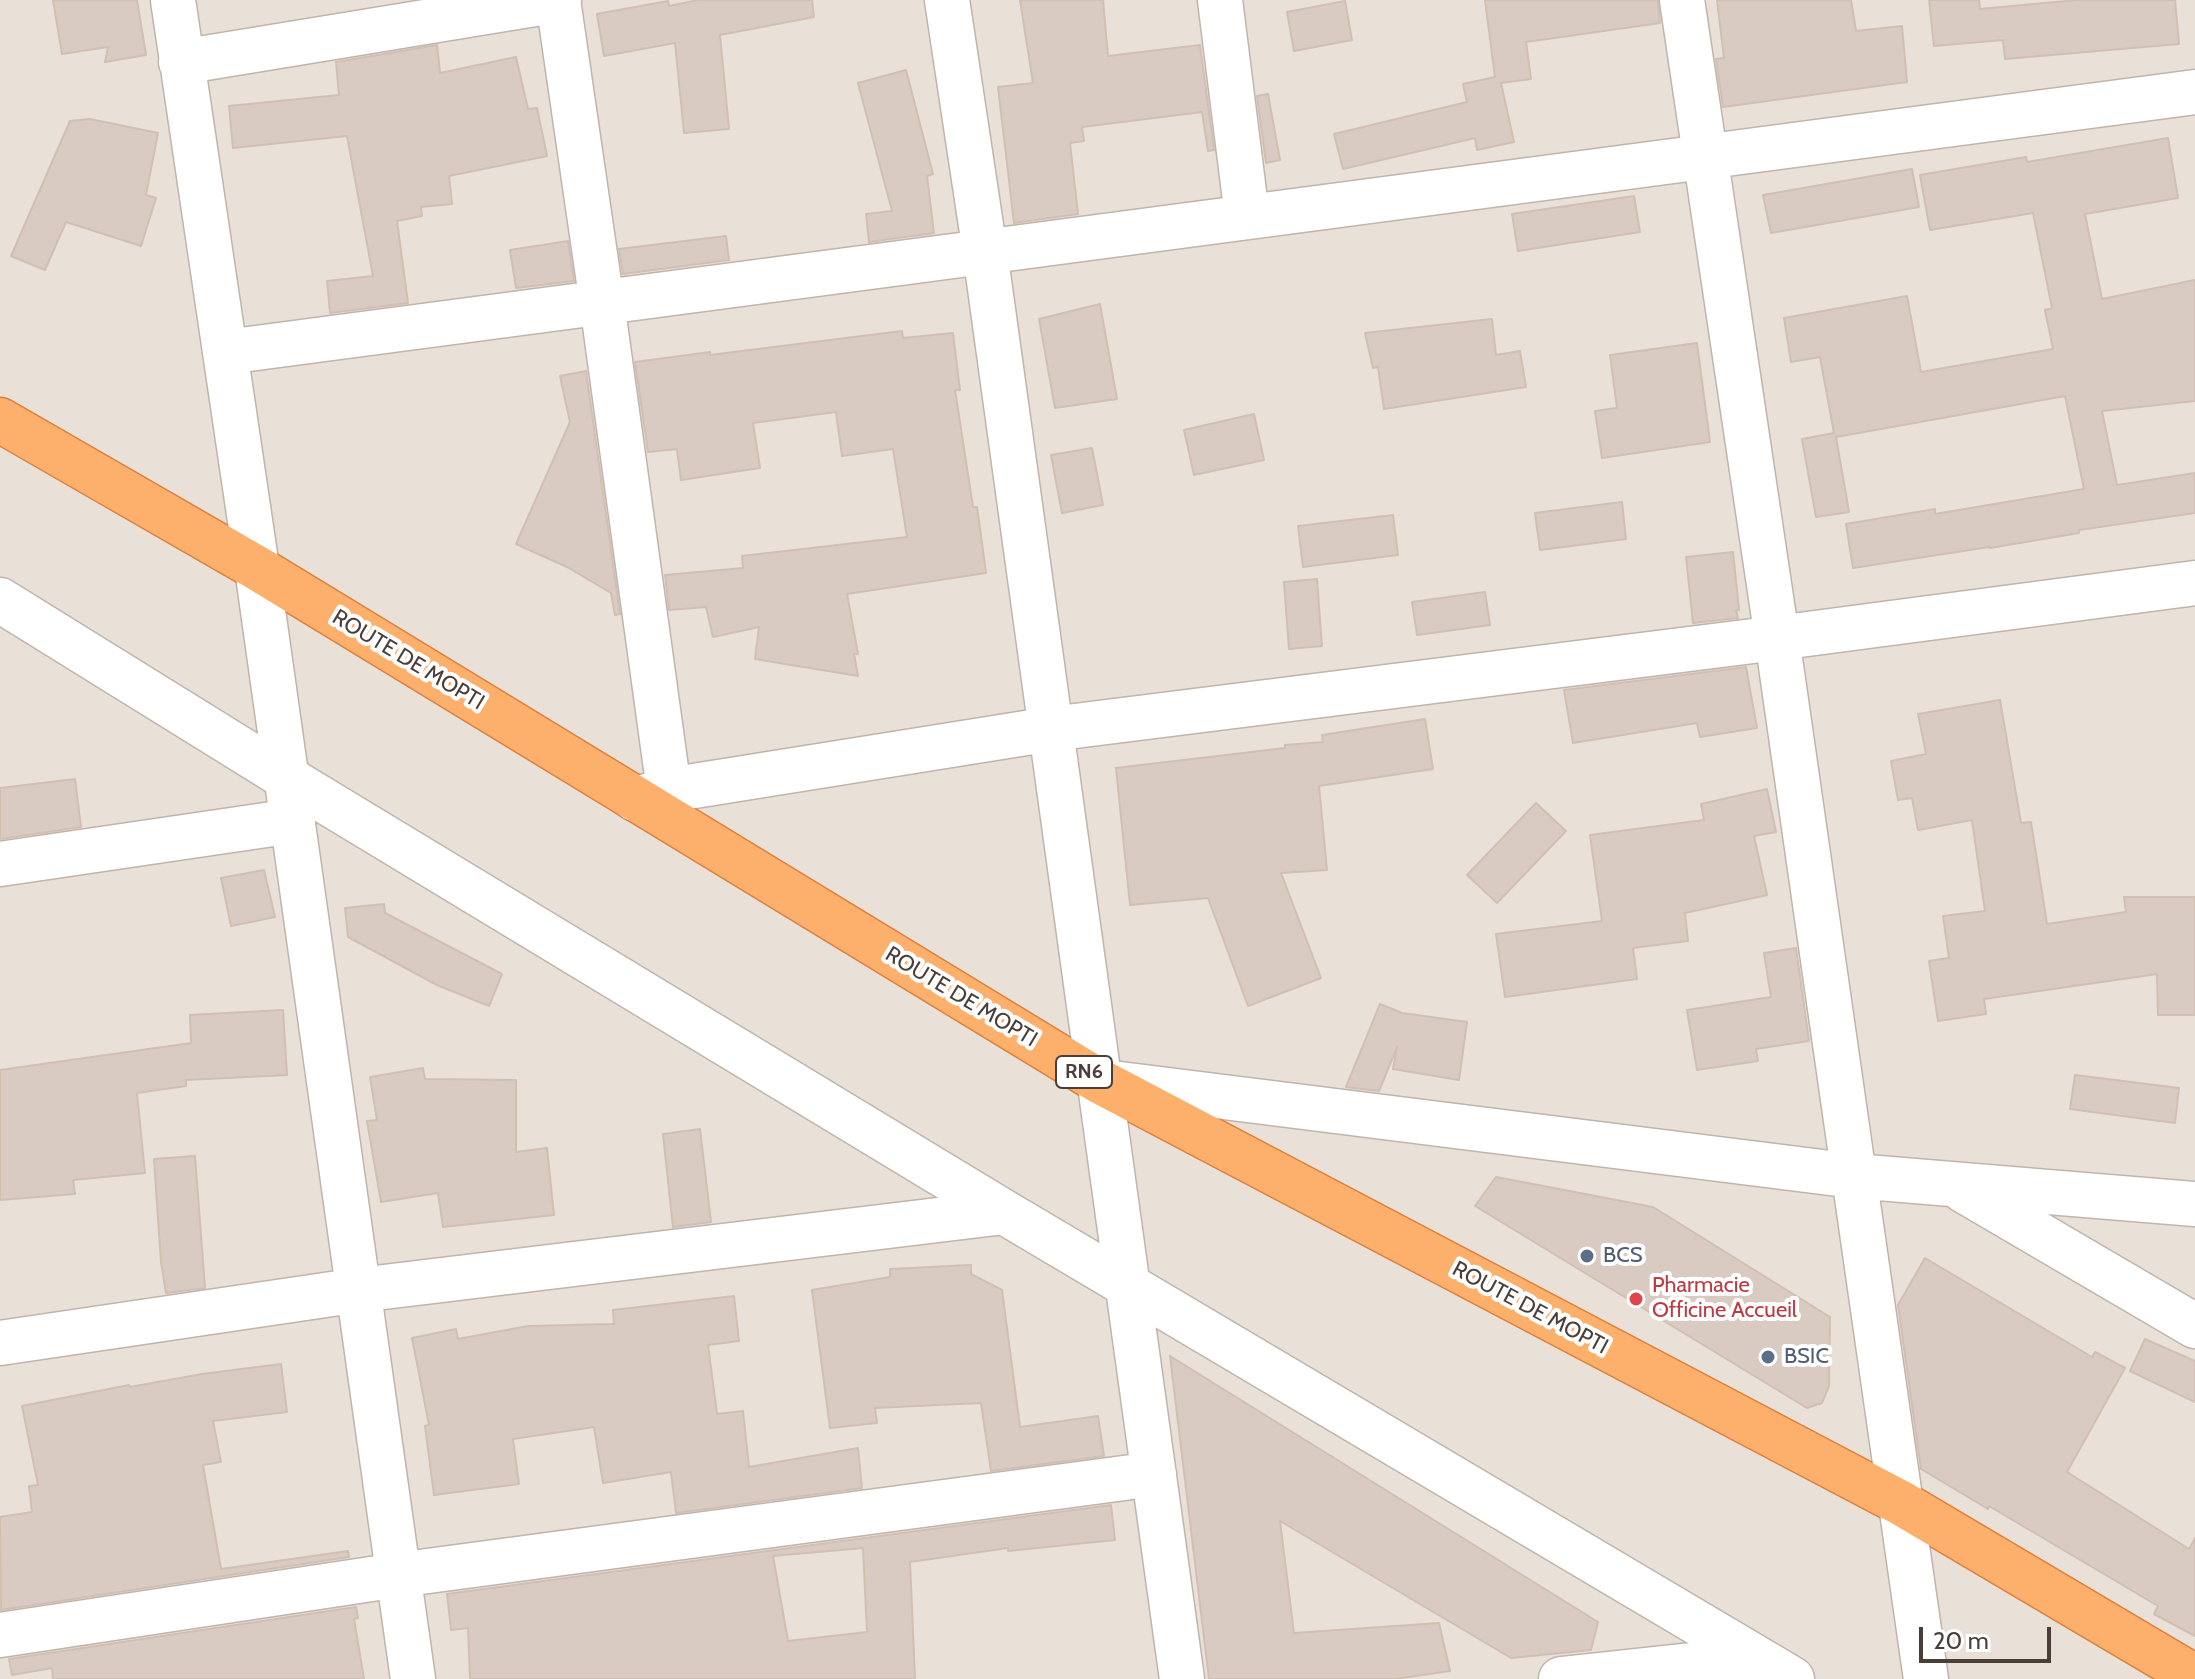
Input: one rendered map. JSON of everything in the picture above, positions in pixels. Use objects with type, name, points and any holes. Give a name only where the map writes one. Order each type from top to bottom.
[{"type":"highway","name":"ROUTE DE MOPTI","points":[[0,420],[652,794],[1099,1081],[1901,1503],[2195,1677]]},
{"type":"street","points":[[173,0],[257,568],[413,1679]]},
{"type":"street","points":[[181,62],[558,0],[602,303],[652,794],[1051,729],[2195,583]]},
{"type":"street","points":[[947,0],[985,252],[1182,1679]]},
{"type":"street","points":[[1220,0],[1247,216]]},
{"type":"street","points":[[1682,0],[1926,1679]]},
{"type":"street","points":[[226,352],[2195,92]]},
{"type":"street","points":[[0,600],[287,778],[1004,1212],[1774,1669]]},
{"type":"street","points":[[0,864],[293,821]]},
{"type":"street","points":[[1099,1081],[1854,1176],[2195,1204]]},
{"type":"street","points":[[1952,1184],[2195,1326]]},
{"type":"street","points":[[0,1343],[359,1290],[1004,1212]]},
{"type":"street","points":[[0,1635],[398,1575],[1154,1474]]},
{"type":"street","points":[[1561,1679],[1774,1669]]},
{"type":"shaded area","points":[[0,0],[2195,0],[2195,1679],[0,1679]]},
{"type":"building","points":[[53,0],[137,0],[146,55],[105,62],[108,47],[62,54]]},
{"type":"building","points":[[699,0],[812,0],[814,17],[720,35],[729,129],[684,133],[675,43],[604,56],[597,14],[668,1],[669,6]]},
{"type":"building","points":[[1020,0],[1103,0],[1108,56],[1200,45],[1214,150],[1208,151],[1202,112],[1082,127],[1084,141],[1070,143],[1078,214],[1014,223],[998,87],[1033,83]]},
{"type":"building","points":[[1485,0],[1658,0],[1660,23],[1526,42],[1531,79],[1501,83],[1514,142],[1477,150],[1475,138],[1343,169],[1334,134],[1467,102],[1463,84],[1495,77]]},
{"type":"building","points":[[1717,0],[1851,0],[1856,31],[1902,26],[1907,82],[1723,107],[1716,59],[1724,58]]},
{"type":"building","points":[[1929,0],[1979,0],[1980,9],[2077,0],[2175,0],[2179,44],[2005,59],[2003,40],[1934,46]]},
{"type":"building","points":[[1345,1],[1352,40],[1294,51],[1287,12]]},
{"type":"building","points":[[437,45],[440,73],[516,57],[528,109],[537,108],[547,156],[449,176],[452,204],[421,207],[422,216],[397,221],[408,303],[330,313],[327,281],[373,276],[347,136],[233,148],[229,106],[339,95],[336,62]]},
{"type":"building","points":[[906,70],[933,174],[927,176],[934,233],[869,242],[866,214],[892,211],[858,83]]},
{"type":"building","points":[[1268,94],[1280,160],[1266,163],[1257,96]]},
{"type":"building","points":[[90,119],[158,133],[146,195],[156,198],[141,246],[66,222],[45,270],[11,256],[70,121]]},
{"type":"building","points":[[2168,138],[2178,198],[2085,214],[2102,299],[2195,280],[2195,401],[2102,411],[2117,485],[2195,473],[2195,513],[1853,568],[1846,524],[1935,509],[1935,514],[2084,489],[2065,396],[1836,437],[1849,512],[1816,517],[1802,439],[1834,433],[1820,357],[1791,362],[1784,318],[1907,296],[1921,372],[2053,349],[2045,310],[2052,308],[2033,213],[1930,230],[1920,175],[2026,157],[2027,162]]},
{"type":"building","points":[[1912,169],[1919,207],[1771,233],[1763,195]]},
{"type":"building","points":[[1634,196],[1640,232],[1518,251],[1512,214]]},
{"type":"building","points":[[726,236],[729,260],[623,274],[619,249]]},
{"type":"building","points":[[568,241],[574,281],[516,288],[510,250]]},
{"type":"building","points":[[1100,304],[1117,399],[1055,408],[1039,319]]},
{"type":"building","points":[[1492,319],[1496,355],[1520,351],[1526,387],[1384,409],[1378,367],[1373,368],[1365,333]]},
{"type":"building","points":[[902,331],[903,338],[953,333],[960,390],[955,390],[986,573],[847,594],[858,654],[854,654],[858,676],[755,659],[759,627],[713,637],[706,607],[669,610],[665,575],[743,568],[742,556],[907,537],[893,449],[842,456],[836,412],[753,423],[760,468],[681,480],[677,449],[648,452],[635,362]]},
{"type":"building","points":[[1697,343],[1710,442],[1602,458],[1595,411],[1617,408],[1610,355]]},
{"type":"building","points":[[586,371],[620,614],[615,615],[611,593],[567,567],[516,544],[570,422],[560,376]]},
{"type":"building","points":[[1254,414],[1264,460],[1194,475],[1184,430]]},
{"type":"building","points":[[1092,448],[1103,505],[1062,513],[1051,455]]},
{"type":"building","points":[[1622,502],[1626,539],[1540,550],[1535,513]]},
{"type":"building","points":[[1393,515],[1398,555],[1303,567],[1298,526]]},
{"type":"building","points":[[1733,552],[1738,618],[1693,623],[1686,557]]},
{"type":"building","points":[[1317,579],[1322,646],[1289,649],[1284,582]]},
{"type":"building","points":[[1485,592],[1490,625],[1417,635],[1412,602]]},
{"type":"building","points":[[1746,667],[1757,728],[1700,737],[1697,723],[1573,743],[1564,690]]},
{"type":"building","points":[[2000,700],[2021,823],[2031,822],[2047,924],[2126,912],[2124,897],[2195,897],[2195,1015],[2158,1015],[2157,974],[1984,999],[1986,1014],[1938,1021],[1929,961],[1949,958],[1943,916],[1985,911],[1972,820],[1918,830],[1912,798],[1898,800],[1891,761],[1926,754],[1918,714]]},
{"type":"building","points":[[1425,719],[1433,769],[1319,786],[1327,870],[1281,873],[1321,978],[1248,1006],[1208,898],[1130,905],[1116,768],[1323,742],[1322,735]]},
{"type":"building","points":[[75,779],[81,827],[0,839],[0,788]]},
{"type":"building","points":[[1767,789],[1776,832],[1754,836],[1767,895],[1685,913],[1688,941],[1633,948],[1637,979],[1505,997],[1496,934],[1602,921],[1590,835],[1704,820],[1701,804]]},
{"type":"building","points":[[1536,803],[1566,831],[1497,903],[1467,875]]},
{"type":"building","points":[[264,870],[275,917],[231,926],[221,878]]},
{"type":"building","points":[[384,904],[385,913],[502,974],[489,1006],[437,985],[348,937],[345,908]]},
{"type":"building","points":[[1796,948],[1809,1041],[1756,1049],[1758,1061],[1697,1070],[1687,1010],[1771,997],[1764,953]]},
{"type":"building","points":[[1380,1004],[1402,1013],[1467,1022],[1459,1080],[1393,1069],[1397,1047],[1379,1091],[1346,1087]]},
{"type":"building","points":[[283,1010],[287,1075],[186,1080],[186,1086],[137,1093],[145,1173],[73,1180],[75,1194],[0,1200],[0,1070],[191,1043],[190,1015]]},
{"type":"building","points":[[423,1068],[425,1079],[516,1080],[516,1152],[547,1148],[554,1215],[443,1227],[438,1193],[381,1202],[367,1121],[377,1120],[370,1077]]},
{"type":"building","points":[[2075,1075],[2179,1088],[2175,1123],[2070,1109]]},
{"type":"building","points":[[700,1129],[711,1222],[673,1227],[663,1134]]},
{"type":"building","points":[[195,1156],[205,1288],[166,1293],[154,1159]]},
{"type":"building","points":[[1496,1177],[1653,1207],[1830,1317],[1829,1386],[1822,1403],[1807,1408],[1475,1206]]},
{"type":"building","points":[[1925,1258],[2092,1357],[2095,1352],[2125,1368],[2067,1472],[2189,1549],[2195,1538],[2195,1636],[2154,1614],[2158,1606],[1921,1469],[1898,1305]]},
{"type":"building","points":[[971,1265],[971,1274],[1002,1290],[1020,1427],[1098,1416],[1104,1456],[991,1471],[981,1403],[875,1408],[877,1423],[830,1428],[812,1290],[890,1277],[890,1269]]},
{"type":"building","points":[[734,1296],[739,1341],[708,1345],[717,1414],[743,1411],[749,1467],[858,1448],[862,1488],[676,1513],[671,1472],[603,1483],[594,1427],[513,1439],[519,1484],[434,1495],[425,1426],[429,1425],[412,1338],[456,1329],[458,1339],[528,1326],[614,1324],[613,1310]]},
{"type":"building","points":[[2145,1339],[2195,1361],[2195,1402],[2130,1371]]},
{"type":"building","points":[[1170,1356],[1598,1622],[1591,1650],[1511,1658],[1280,1521],[1294,1633],[1439,1623],[1450,1671],[1395,1679],[1209,1679]]},
{"type":"building","points":[[281,1364],[287,1412],[213,1421],[221,1462],[203,1465],[221,1569],[348,1551],[349,1557],[1,1610],[0,1517],[32,1512],[29,1486],[38,1485],[22,1406],[129,1385]]},
{"type":"building","points":[[1111,1505],[1115,1540],[1008,1551],[1008,1548],[910,1562],[915,1679],[470,1679],[468,1628],[451,1630],[447,1594]],"holes":[[[863,1548],[867,1632],[788,1641],[773,1556]]]},
{"type":"building","points":[[356,1607],[358,1618],[354,1619],[364,1679],[53,1679],[52,1668],[12,1675],[9,1659]]},
{"type":"place","name":"BCS","points":[[1587,1256]]},
{"type":"place","name":"Pharmacie Officine Accueil","points":[[1636,1299]]},
{"type":"place","name":"BSIC","points":[[1768,1357]]}]
